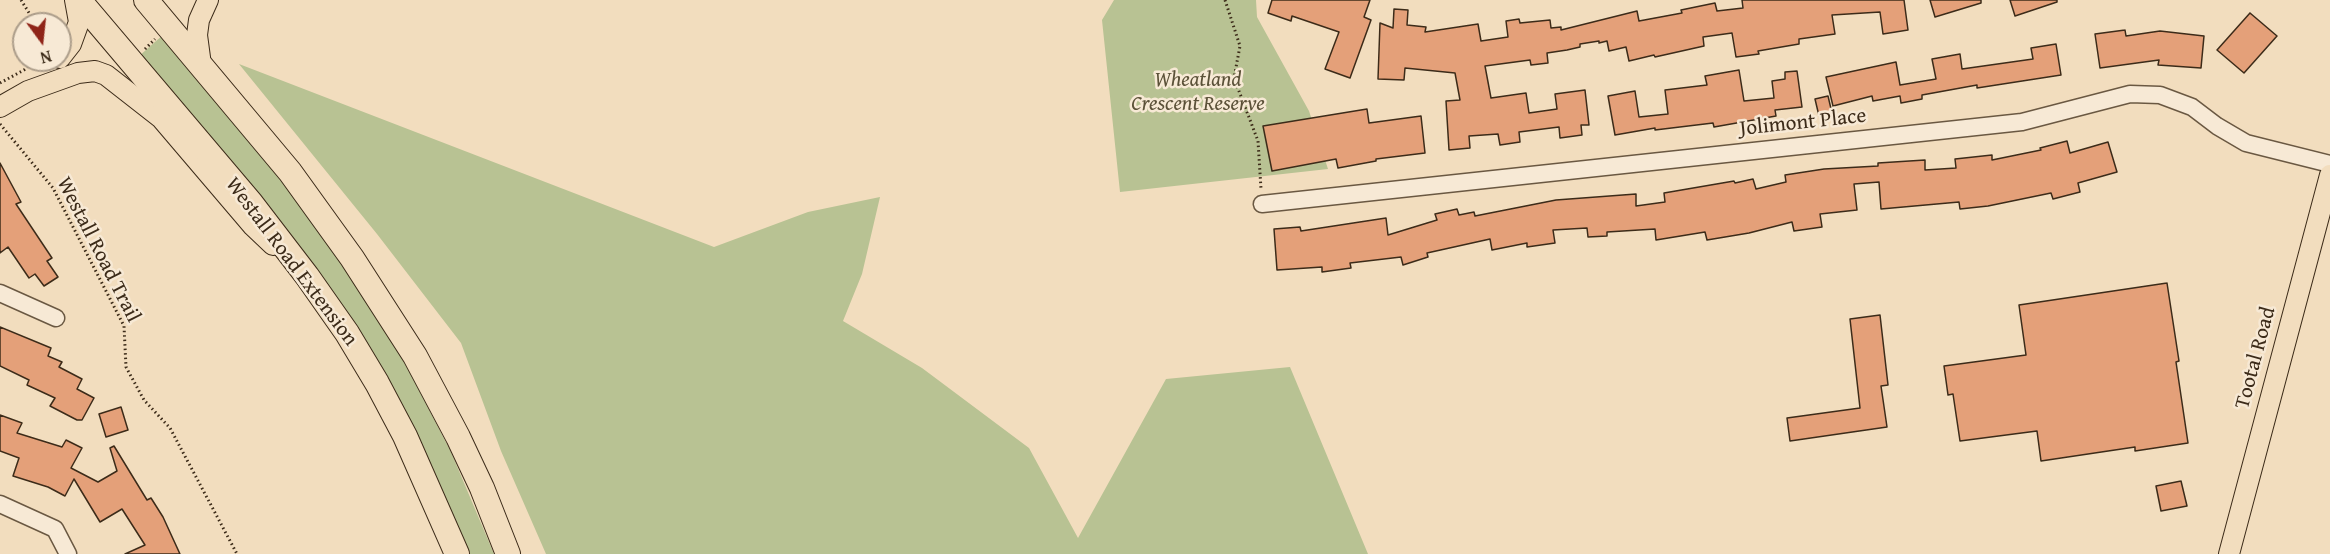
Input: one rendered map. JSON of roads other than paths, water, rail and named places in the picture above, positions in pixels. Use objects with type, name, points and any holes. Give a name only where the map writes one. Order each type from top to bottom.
[{"type":"highway","name":"Westall Road Extension","points":[[77,0],[251,203],[347,333],[377,383],[422,474],[457,554]]},
{"type":"highway","points":[[146,0],[290,172],[352,258],[416,356],[482,488],[508,554]]},
{"type":"main road","points":[[72,39],[79,22],[77,0]]},
{"type":"main road","points":[[201,65],[197,35],[199,20],[208,0]]},
{"type":"main road","points":[[0,107],[28,91],[78,73],[98,71],[121,85],[161,118],[253,226],[307,276]]},
{"type":"main road","points":[[28,91],[46,72]]},
{"type":"main road","name":"Tootal Road","points":[[2229,554],[2330,175]]},
{"type":"street","name":"Jolimont Place","points":[[1262,204],[2022,122],[2130,94],[2160,95],[2192,106],[2217,126],[2246,143],[2330,164]]},
{"type":"street","points":[[0,293],[56,318]]},
{"type":"street","points":[[0,504],[55,529],[68,554]]},
{"type":"park label","name":"Wheatland Crescent Reserve","points":[[1198,93]]}]
